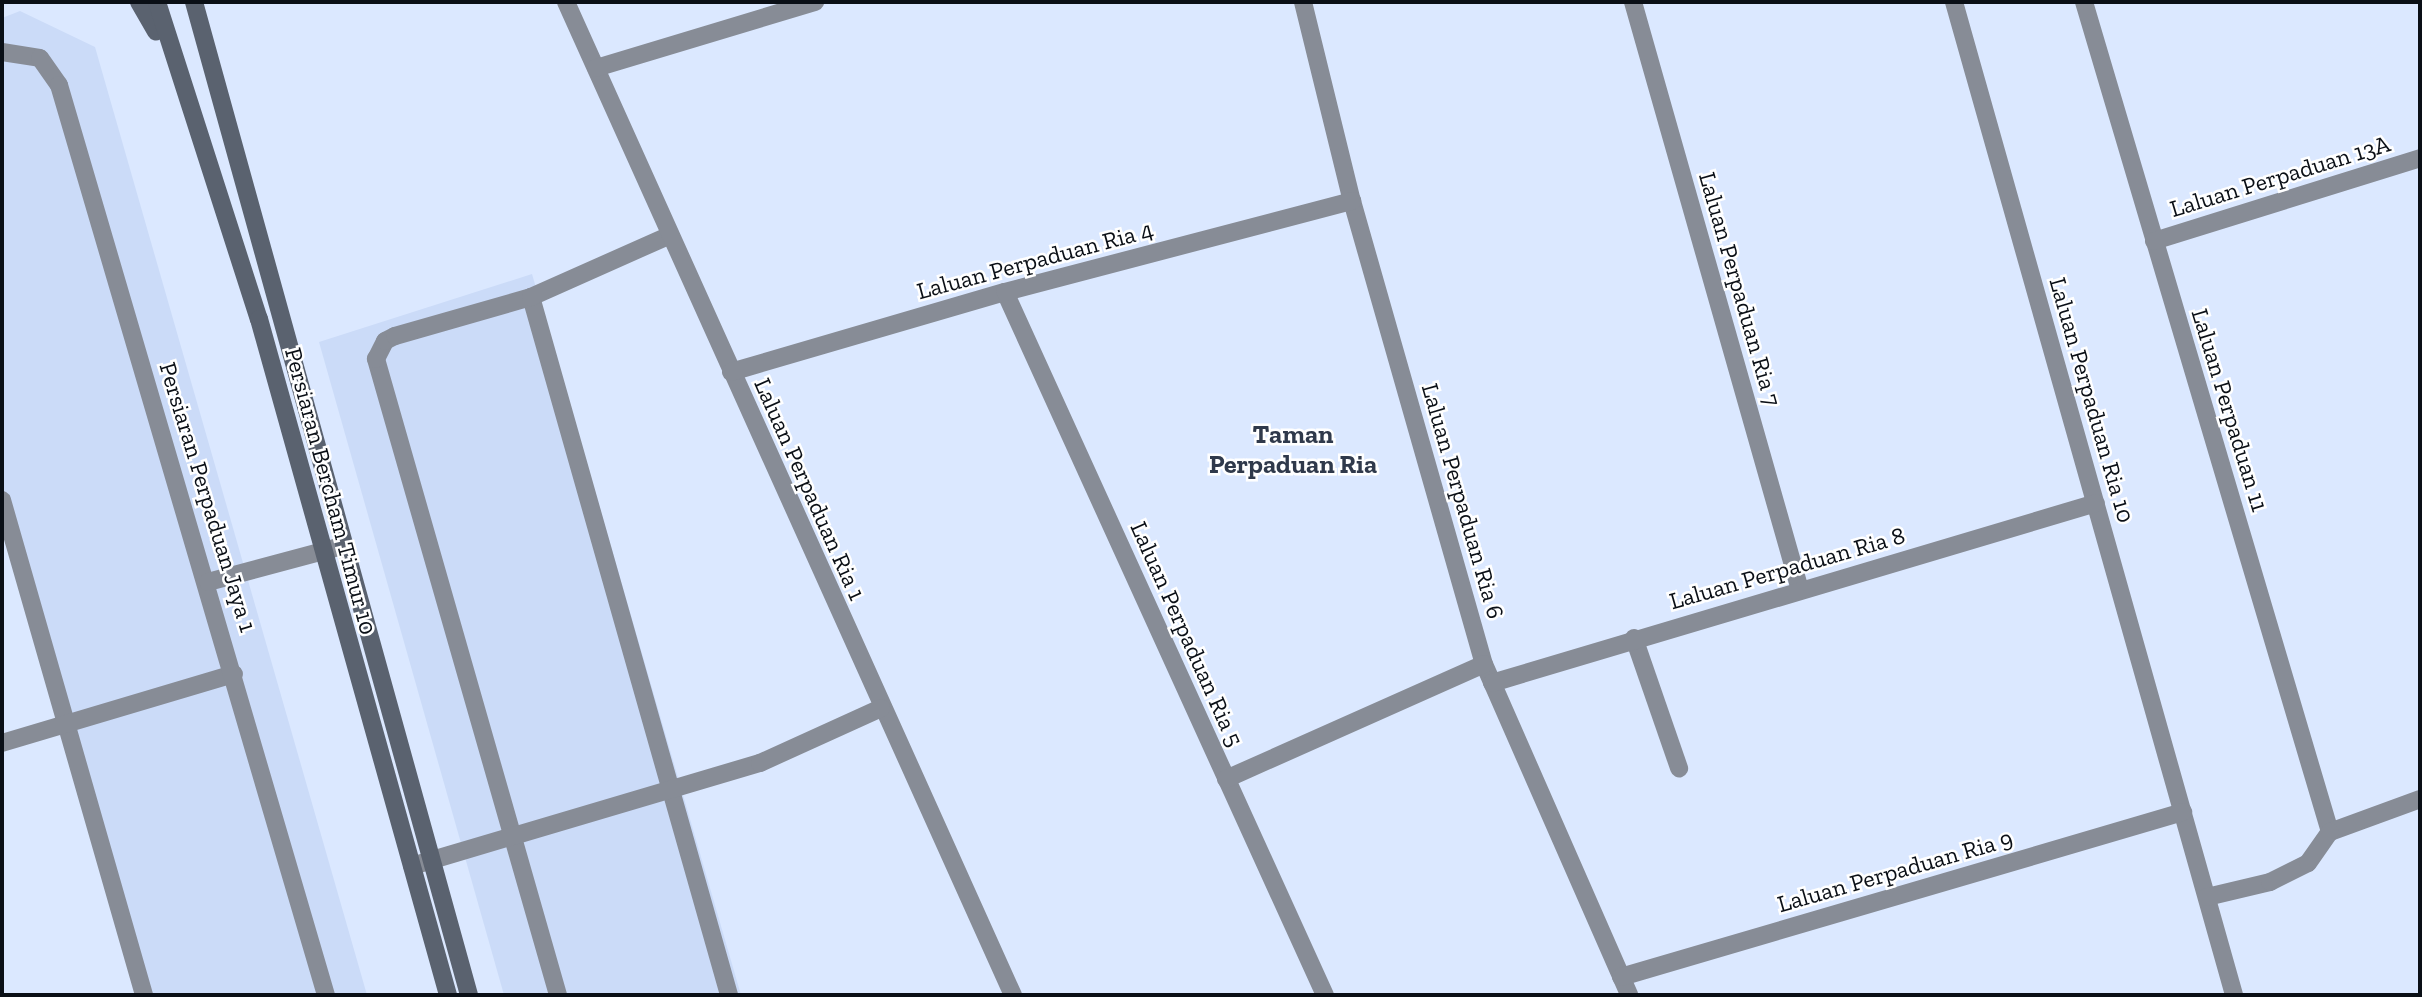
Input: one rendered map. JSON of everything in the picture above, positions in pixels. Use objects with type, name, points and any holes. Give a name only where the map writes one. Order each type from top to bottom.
[{"type":"street","points":[[139,2],[149,12],[213,170]]},
{"type":"street","name":"Persiaran Bercham Timur 10","points":[[157,2],[213,170],[448,995]]},
{"type":"street","points":[[188,2],[199,31]]},
{"type":"street","name":"Persiaran Bercham Timur 10","points":[[194,2],[199,31],[469,995]]},
{"type":"street","name":"Laluan Perpaduan Ria 1","points":[[566,2],[881,708],[1013,995]]},
{"type":"street","points":[[596,68],[815,2]]},
{"type":"street","name":"Laluan Perpaduan Ria 6","points":[[1303,2],[1352,201],[1484,664],[1629,995]]},
{"type":"street","name":"Laluan Perpaduan Ria 7","points":[[1633,2],[1800,590]]},
{"type":"street","name":"Laluan Perpaduan Ria 10","points":[[1955,2],[2234,995]]},
{"type":"street","name":"Laluan Perpaduan 11","points":[[2084,2],[2330,832]]},
{"type":"street","name":"Persiaran Perpaduan Jaya 1","points":[[2,51],[40,58],[59,85],[208,582],[326,995]]},
{"type":"street","name":"Laluan Perpaduan 13A","points":[[2154,241],[2420,158]]},
{"type":"street","name":"Laluan Perpaduan Ria 4","points":[[731,372],[1005,292],[1352,201]]},
{"type":"street","points":[[558,995],[376,359],[395,336],[531,297],[670,235]]},
{"type":"street","name":"Laluan Perpaduan Ria 5","points":[[1005,292],[1325,995]]},
{"type":"street","points":[[531,297],[667,792],[729,995]]},
{"type":"street","points":[[2,500],[145,995]]},
{"type":"street","name":"Laluan Perpaduan Ria 8","points":[[1492,683],[1634,638],[2096,503]]},
{"type":"street","points":[[208,582],[342,546]]},
{"type":"street","points":[[1634,638],[1679,768]]},
{"type":"street","points":[[1226,779],[1484,664]]},
{"type":"street","points":[[2,743],[65,720],[234,674]]},
{"type":"street","points":[[412,866],[760,763],[881,708]]},
{"type":"street","points":[[2207,897],[2270,882],[2308,863],[2330,832],[2420,799]]},
{"type":"street","name":"Laluan Perpaduan Ria 9","points":[[1621,977],[2183,812]]},
{"type":"shaded area","points":[[20,11],[95,47],[367,995],[145,995],[2,507],[2,18]]},
{"type":"shaded area","points":[[532,274],[741,995],[504,995],[319,342]]},
{"type":"district","name":"Taman Perpaduan Ria","points":[[1293,450]]}]
